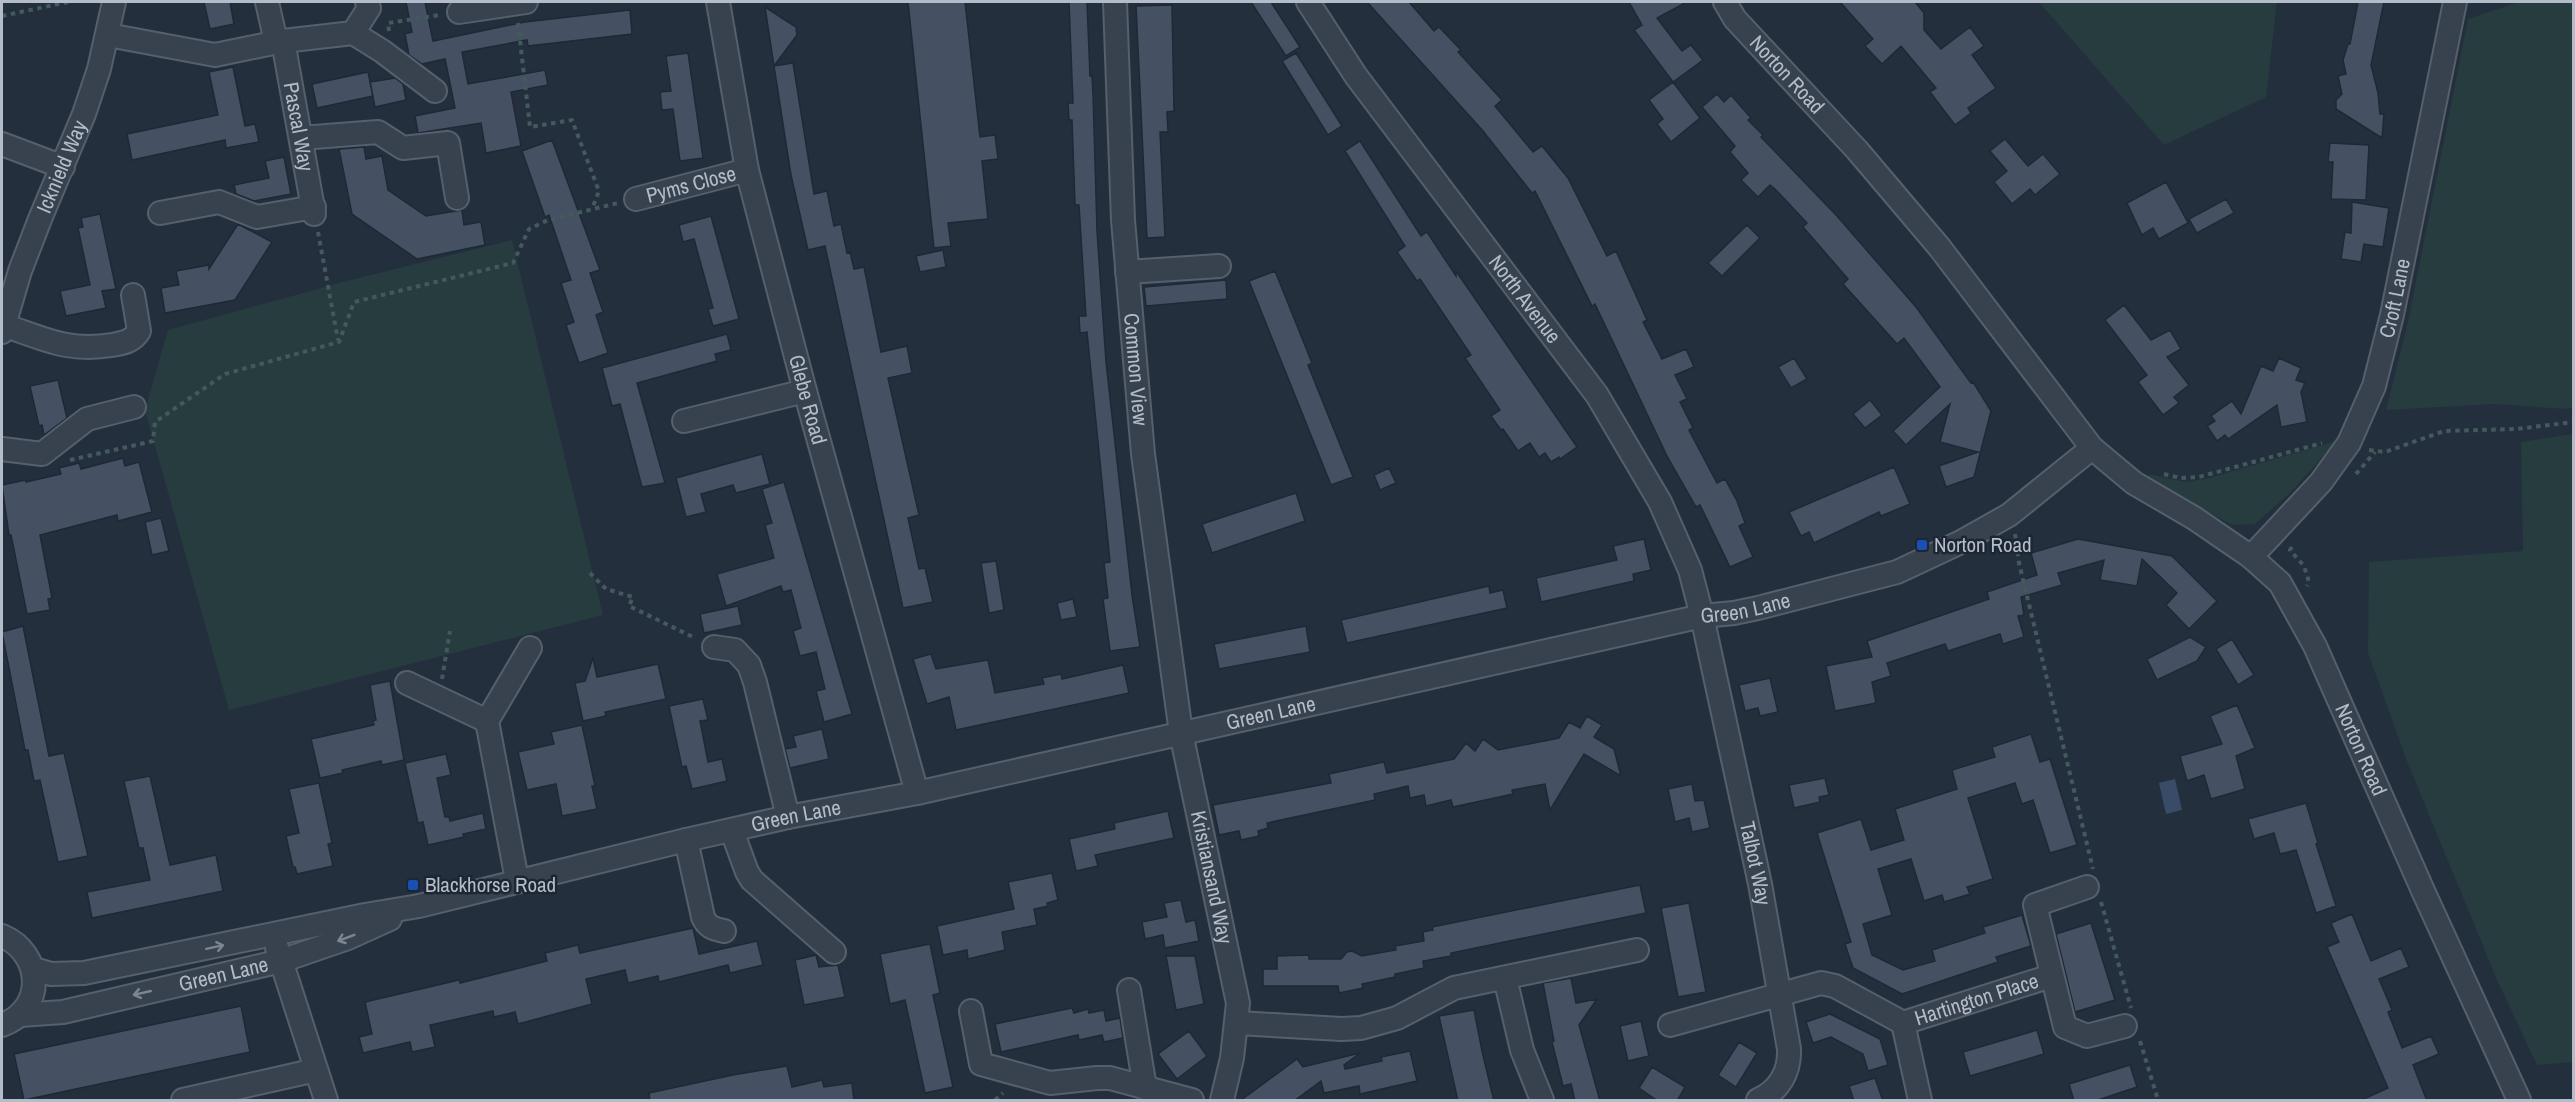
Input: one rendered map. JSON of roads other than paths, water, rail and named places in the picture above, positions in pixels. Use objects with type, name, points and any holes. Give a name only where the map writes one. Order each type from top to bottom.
[{"type":"street","name":"Icknield Way","points":[[2,328],[36,229],[84,114],[108,35],[114,2]]},
{"type":"street","name":"Pascal Way","points":[[160,213],[219,202],[257,217],[314,210],[280,41],[267,2]]},
{"type":"street","points":[[353,33],[369,8],[367,2]]},
{"type":"street","name":"Glebe Road","points":[[718,2],[747,170],[805,391],[917,793]]},
{"type":"street","name":"Common View","points":[[1115,2],[1123,220],[1143,454],[1181,733]]},
{"type":"street","name":"North Avenue","points":[[1308,2],[1356,76],[1597,395],[1660,502],[1690,570],[1702,616]]},
{"type":"street","name":"Norton Road","points":[[1725,2],[1735,19],[1857,150],[1940,248],[2092,448],[2134,483],[2194,518],[2251,556],[2280,583],[2315,645],[2519,1101]]},
{"type":"street","name":"Croft Lane","points":[[2251,556],[2321,482],[2338,442],[2374,386],[2392,315],[2455,2]]},
{"type":"street","points":[[459,12],[512,3]]},
{"type":"street","points":[[108,35],[215,55],[280,41],[353,33],[382,51],[435,91]]},
{"type":"street","points":[[301,138],[378,132],[403,148],[448,143],[458,198]]},
{"type":"street","points":[[2,144],[63,167]]},
{"type":"street","name":"Pyms Close","points":[[636,199],[747,170]]},
{"type":"street","points":[[1127,272],[1219,266]]},
{"type":"street","points":[[2,328],[76,348],[124,343],[135,338],[140,330],[133,296]]},
{"type":"street","points":[[684,421],[805,391]]},
{"type":"street","points":[[2,449],[42,454],[87,419],[134,407]]},
{"type":"street","name":"Green Lane","points":[[11,1020],[34,990],[34,969],[51,974],[84,973],[364,915],[419,906],[686,840],[788,817],[917,793],[1702,616],[1750,610],[1897,572],[1961,542],[2009,515],[2092,448]]},
{"type":"street","name":"Talbot Way","points":[[1702,616],[1760,884],[1790,1061],[1776,1089],[1758,1101]]},
{"type":"street","points":[[517,880],[487,721],[530,648]]},
{"type":"street","points":[[714,648],[735,650],[749,665],[788,817]]},
{"type":"street","points":[[407,683],[487,721]]},
{"type":"street","name":"Kristiansand Way","points":[[1181,733],[1238,1003],[1238,1023],[1222,1101]]},
{"type":"street","points":[[732,831],[752,880],[834,952]]},
{"type":"street","points":[[686,840],[705,924],[724,931]]},
{"type":"street","name":"Hartington Place","points":[[2093,884],[2035,904],[2064,1028],[2086,1036],[2132,1025]]},
{"type":"street","name":"Green Lane","points":[[11,1020],[63,1012],[281,961],[348,938],[419,906]]},
{"type":"street","points":[[273,935],[326,1101]]},
{"type":"street","points":[[2,936],[22,948],[34,969]]},
{"type":"street","points":[[1238,1023],[1341,1029],[1361,1028],[1397,1018],[1454,988],[1637,950]]},
{"type":"street","name":"Hartington Place","points":[[1670,1025],[1821,983],[1834,986],[1903,1023],[2051,976]]},
{"type":"street","points":[[1505,978],[1522,1050],[1542,1101]]},
{"type":"street","points":[[1129,990],[1145,1088]]},
{"type":"street","points":[[971,1011],[981,1064],[1050,1083],[1097,1078],[1127,1081],[1192,1101]]},
{"type":"street","name":"Hartington Place","points":[[1903,1023],[1920,1101]]},
{"type":"street","points":[[183,1101],[316,1070]]},
{"type":"water","points":[[2175,779],[2182,810],[2166,814],[2159,783]]},
{"type":"place","name":"Norton Road","points":[[1922,545]]},
{"type":"place","name":"Blackhorse Road","points":[[413,885]]}]
